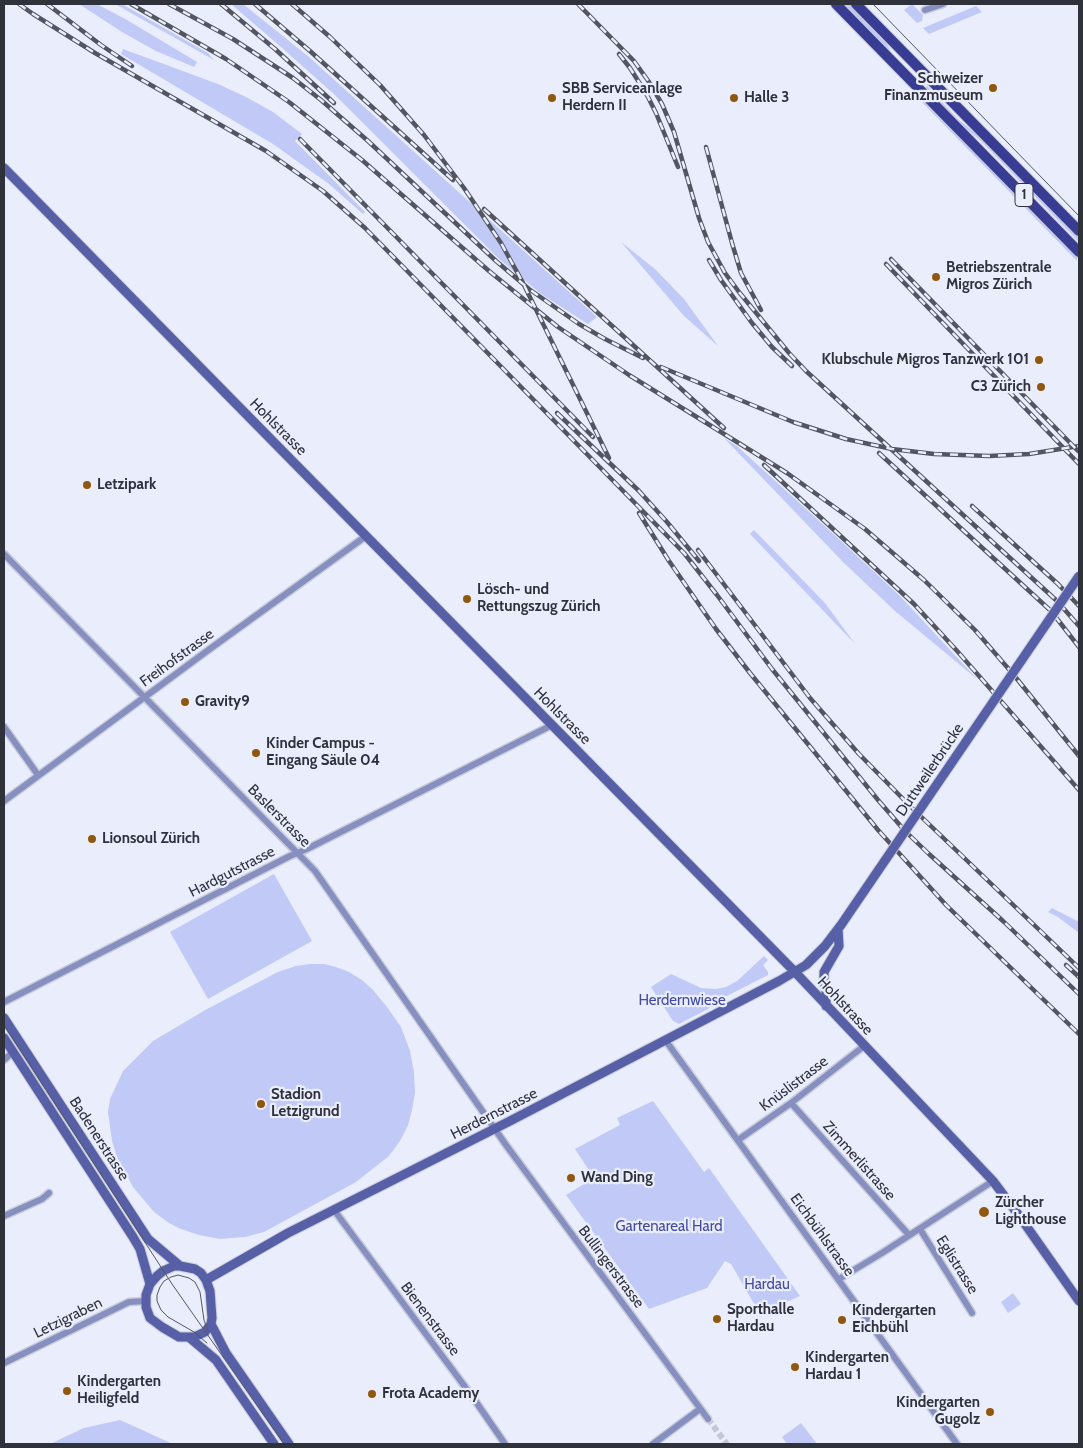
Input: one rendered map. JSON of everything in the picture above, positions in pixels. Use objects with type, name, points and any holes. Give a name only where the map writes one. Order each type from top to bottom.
[{"type":"main road","name":"1","points":[[836,4],[1079,252]]},
{"type":"main road","name":"1","points":[[856,4],[1079,231]]},
{"type":"street","points":[[925,10],[943,4]]},
{"type":"street","name":"Hohlstrasse","points":[[4,168],[795,972],[993,1181],[1079,1301]]},
{"type":"street","name":"Freihofstrasse","points":[[4,800],[366,536]]},
{"type":"street","name":"Baslerstrasse","points":[[4,554],[315,871],[496,1129]]},
{"type":"street","name":"Duttweilerbrücke","points":[[795,972],[806,965],[825,946],[840,927],[1079,576]]},
{"type":"street","name":"Hardgutstrasse","points":[[4,1002],[552,725]]},
{"type":"street","points":[[4,727],[38,775]]},
{"type":"street","points":[[826,1006],[826,990],[823,977],[839,946],[840,927]]},
{"type":"street","name":"Herdernstrasse","points":[[206,1280],[288,1233],[496,1129],[795,972]]},
{"type":"street","name":"Badenerstrasse","points":[[4,1018],[148,1239],[180,1266],[195,1269],[206,1280]]},
{"type":"street","name":"Badenerstrasse","points":[[4,1038],[140,1249],[150,1284],[146,1301]]},
{"type":"street","name":"Eichbühlstrasse","points":[[666,1041],[957,1444]]},
{"type":"street","name":"Knüslistrasse","points":[[738,1140],[791,1103],[864,1046]]},
{"type":"street","points":[[4,1060],[13,1052]]},
{"type":"street","name":"Zimmerlistrasse","points":[[791,1103],[909,1236]]},
{"type":"street","name":"Bullingerstrasse","points":[[496,1129],[708,1419]]},
{"type":"street","name":"Eglistrasse","points":[[839,1279],[993,1181]]},
{"type":"street","points":[[4,1216],[42,1200],[49,1193]]},
{"type":"street","name":"Bienenstrasse","points":[[334,1210],[474,1399],[505,1444]]},
{"type":"street","name":"Eglistrasse","points":[[920,1229],[972,1313]]},
{"type":"street","points":[[150,1284],[163,1270],[180,1266]]},
{"type":"street","points":[[146,1301],[148,1313],[156,1322],[179,1337],[194,1338],[205,1332],[211,1324],[210,1291],[206,1280]]},
{"type":"street","name":"Letzigraben","points":[[4,1362],[130,1302],[146,1301]]},
{"type":"street","points":[[211,1324],[226,1354],[289,1444]]},
{"type":"street","points":[[190,1338],[216,1360],[274,1444]]},
{"type":"street","points":[[653,1444],[700,1408]]},
{"type":"green space","points":[[79,4],[97,4],[197,62],[194,67],[156,51]]},
{"type":"green space","points":[[115,4],[122,4],[208,53],[214,60]]},
{"type":"green space","points":[[231,4],[243,4],[309,57],[597,317],[588,324],[541,294],[499,259],[335,95]]},
{"type":"green space","points":[[842,4],[851,4],[885,40],[891,52]]},
{"type":"green space","points":[[912,4],[923,15],[922,21],[917,23],[904,10]]},
{"type":"green space","points":[[976,6],[982,12],[929,34],[923,28]]},
{"type":"green space","points":[[123,49],[218,84],[273,112],[302,134],[295,141],[365,212],[363,214],[329,184],[273,144],[121,54]]},
{"type":"green space","points":[[927,86],[1079,238],[1079,242],[980,140],[960,124],[924,88]]},
{"type":"green space","points":[[919,94],[1078,258],[1076,260],[916,96]]},
{"type":"green space","points":[[621,242],[655,269],[684,299],[718,346],[684,316]]},
{"type":"green space","points":[[724,438],[737,446],[900,596],[977,679],[895,611],[844,563]]},
{"type":"green space","points":[[754,530],[825,603],[855,644],[750,534]]},
{"type":"green space","points":[[274,874],[312,941],[208,999],[170,932]]},
{"type":"green space","points":[[1052,908],[1079,922],[1079,933],[1048,912]]},
{"type":"green space","name":"Herdernwiese","points":[[764,956],[768,960],[763,965],[768,975],[719,1000],[708,1009],[679,1024],[673,1021],[651,987],[671,974],[701,988],[716,989],[726,987],[737,981]]},
{"type":"green space","name":"Stadion Letzigrund","points":[[310,964],[324,964],[336,967],[362,980],[373,990],[401,1027],[410,1051],[415,1093],[408,1125],[400,1141],[389,1156],[356,1182],[264,1232],[245,1237],[220,1239],[199,1235],[169,1223],[154,1212],[133,1187],[117,1157],[112,1141],[108,1112],[110,1099],[123,1071],[153,1041],[207,1009],[278,972]]},
{"type":"green space","name":"Gartenareal Hard","points":[[653,1101],[704,1172],[709,1168],[800,1296],[760,1314],[731,1264],[725,1261],[707,1288],[649,1309],[566,1195],[594,1178],[575,1149],[620,1125],[617,1118]]},
{"type":"green space","points":[[1013,1293],[1021,1304],[1008,1313],[1001,1302]]},
{"type":"green space","points":[[120,1420],[173,1444],[50,1444],[84,1428]]},
{"type":"green space","points":[[801,1423],[817,1444],[787,1444],[782,1437]]},
{"type":"tunnel","points":[[708,1419],[727,1444]]},
{"type":"tram line","points":[[873,4],[1079,216]]},
{"type":"tram line","points":[[4,1025],[172,1284],[284,1444]]},
{"type":"tram line","points":[[207,1343],[194,1332],[168,1317],[161,1310],[157,1301],[157,1295],[164,1281],[178,1275],[195,1282],[200,1292],[204,1320],[208,1331]]},
{"type":"railway","points":[[19,4],[95,53],[266,151],[323,191],[365,228],[684,553],[772,669],[905,831],[1079,994]]},
{"type":"railway","points":[[47,4],[132,66]]},
{"type":"railway","points":[[131,4],[226,59],[289,102],[362,160],[489,271],[558,327],[629,375],[787,473],[865,529],[924,580],[975,630],[1079,756]]},
{"type":"railway","points":[[169,4],[233,39],[293,78],[368,141],[496,261],[529,289],[579,324],[643,358]]},
{"type":"railway","points":[[221,4],[275,49],[334,103]]},
{"type":"railway","points":[[255,4],[453,180]]},
{"type":"railway","points":[[292,4],[380,85],[424,135],[464,188],[501,243],[522,281],[609,458]]},
{"type":"railway","points":[[578,4],[634,61],[662,104],[674,132],[699,218],[708,242],[725,273],[739,292],[806,371],[1057,601],[1079,626]]},
{"type":"railway","points":[[619,54],[647,95],[678,167]]},
{"type":"railway","points":[[300,139],[593,437]]},
{"type":"railway","points":[[706,147],[741,273],[761,310]]},
{"type":"railway","points":[[484,209],[724,428]]},
{"type":"railway","points":[[891,259],[1078,451]]},
{"type":"railway","points":[[709,260],[752,323],[772,347],[792,366]]},
{"type":"railway","points":[[886,264],[1079,464]]},
{"type":"railway","points":[[661,367],[793,422],[846,439],[892,449],[934,454],[989,456],[1029,454],[1079,446]]},
{"type":"railway","points":[[557,413],[639,491],[699,561]]},
{"type":"railway","points":[[879,453],[1051,611],[1079,647]]},
{"type":"railway","points":[[764,465],[914,604],[1079,790]]},
{"type":"railway","points":[[972,506],[1058,584],[1079,606]]},
{"type":"railway","points":[[639,513],[669,561],[716,629],[878,830],[946,905],[1079,1034]]},
{"type":"railway","points":[[698,550],[810,698],[859,754],[910,806],[1079,968]]},
{"type":"railway","points":[[1066,965],[1079,977]]},
{"type":"place","name":"Schweizer Finanzmuseum","points":[[993,88]]},
{"type":"place","name":"SBB Serviceanlage Herdern II","points":[[552,98]]},
{"type":"place","name":"Halle 3","points":[[734,98]]},
{"type":"place","name":"Betriebszentrale Migros Zürich","points":[[936,277]]},
{"type":"place","name":"Klubschule Migros Tanzwerk 101","points":[[1039,360]]},
{"type":"place","name":"C3 Zürich","points":[[1041,387]]},
{"type":"place","name":"Letzipark","points":[[87,485]]},
{"type":"place","name":"Lösch- und Rettungszug Zürich","points":[[467,599]]},
{"type":"place","name":"Gravity9","points":[[185,702]]},
{"type":"place","name":"Kinder Campus - Eingang Säule 04","points":[[256,753]]},
{"type":"place","name":"Lionsoul Zürich","points":[[92,839]]},
{"type":"place","name":"Stadion Letzigrund","points":[[261,1104]]},
{"type":"place","name":"Wand Ding","points":[[571,1178]]},
{"type":"place","name":"Zürcher Lighthouse","points":[[984,1212]]},
{"type":"place","name":"Sporthalle Hardau","points":[[717,1319]]},
{"type":"place","name":"Kindergarten Eichbühl","points":[[842,1320]]},
{"type":"place","name":"Kindergarten Hardau 1","points":[[795,1367]]},
{"type":"place","name":"Kindergarten Heiligfeld","points":[[67,1391]]},
{"type":"place","name":"Frota Academy","points":[[372,1394]]},
{"type":"place","name":"Kindergarten Gugolz","points":[[990,1412]]},
{"type":"park label","name":"Hardau","points":[[767,1285]]}]
